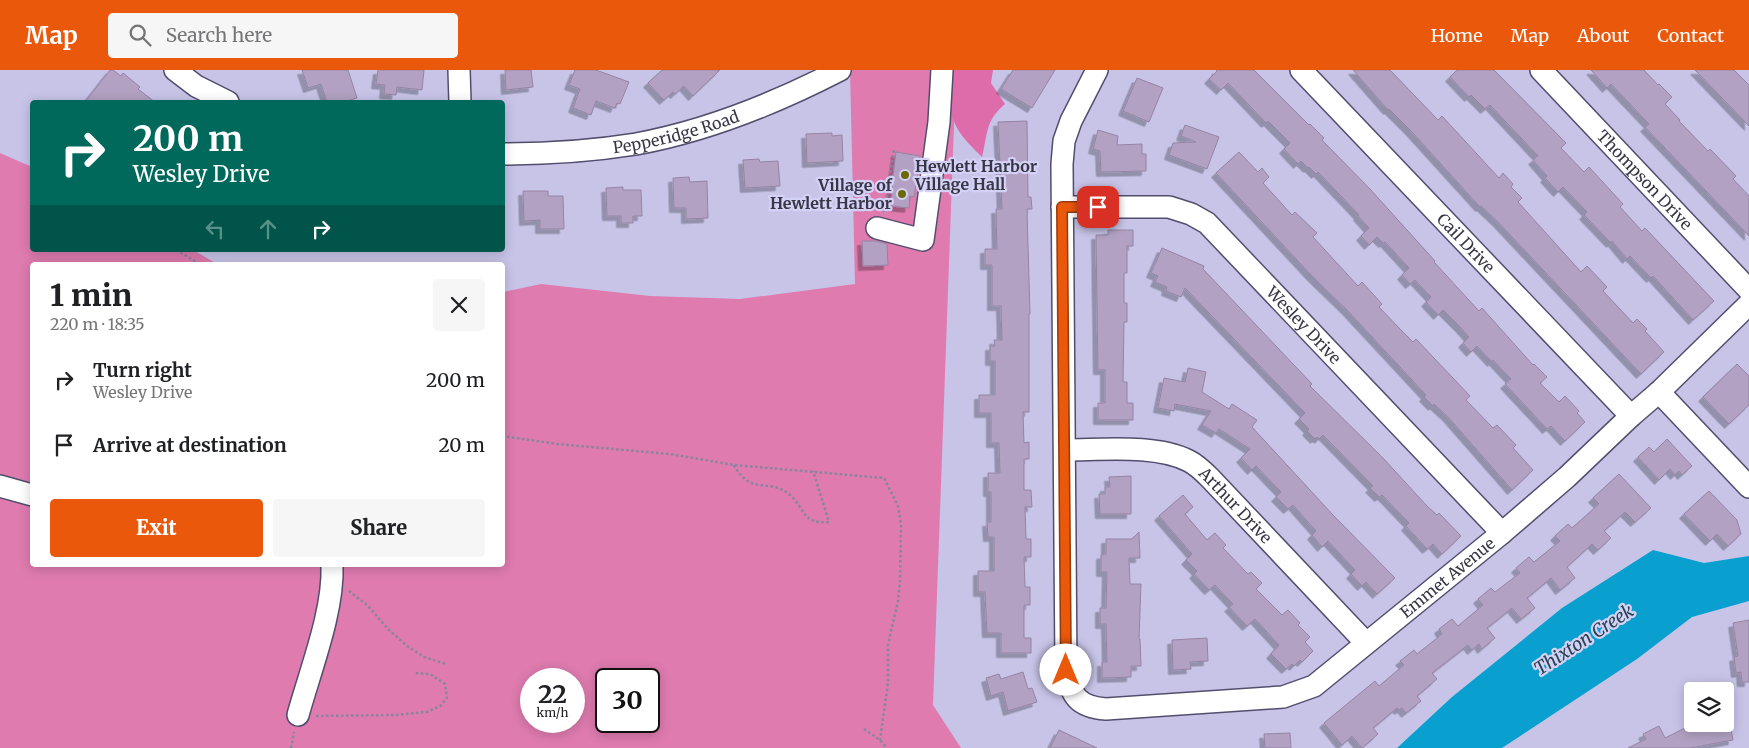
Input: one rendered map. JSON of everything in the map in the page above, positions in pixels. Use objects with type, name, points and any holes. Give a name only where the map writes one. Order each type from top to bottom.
[{"type":"street","points":[[175,70],[196,86],[224,100]]},
{"type":"street","points":[[459,70],[460,100]]},
{"type":"street","name":"Pepperidge Road","points":[[505,154],[578,151],[636,144],[692,131],[746,113],[806,88],[840,70]]},
{"type":"street","points":[[880,229],[923,240],[939,122],[942,70]]},
{"type":"street","points":[[1065,450],[1062,164],[1064,141],[1071,121],[1097,70]]},
{"type":"street","name":"Cail Drive","points":[[1301,70],[1631,416]]},
{"type":"street","name":"Thompson Drive","points":[[1541,70],[1749,290]]},
{"type":"street","name":"Wesley Drive","points":[[1062,207],[1169,207],[1191,214],[1207,223],[1502,533]]},
{"type":"street","name":"Emmet Avenue","points":[[1065,450],[1066,670],[1074,695],[1082,704],[1095,709],[1283,697],[1314,686],[1502,533],[1567,478],[1749,304]]},
{"type":"street","points":[[1659,392],[1749,486]]},
{"type":"street","name":"Arthur Drive","points":[[1065,450],[1155,450],[1176,455],[1191,462],[1210,478],[1366,643]]},
{"type":"street","points":[[0,486],[30,494]]},
{"type":"street","points":[[298,716],[326,615],[332,572]]},
{"type":"path","points":[[880,229],[894,150]]},
{"type":"path","points":[[179,252],[197,262]]},
{"type":"path","points":[[505,436],[557,444],[670,454],[734,465],[884,478],[898,506],[901,524],[898,601],[888,645],[888,683],[880,740]]},
{"type":"path","points":[[734,465],[740,475],[752,484],[782,489],[790,495],[804,514],[812,521],[816,523],[829,522],[812,471]]},
{"type":"path","points":[[332,572],[407,646],[424,657],[446,664]]},
{"type":"path","points":[[298,716],[396,715],[427,712],[440,706],[447,698],[445,684],[430,674],[415,673]]},
{"type":"path","points":[[864,729],[880,740],[887,748]]},
{"type":"shaded area","points":[[850,70],[956,70],[933,705],[961,748],[0,748],[0,153],[30,166],[30,252],[196,252],[214,262],[30,262],[30,567],[505,567],[505,292],[541,284],[650,296],[740,299],[855,284]]},
{"type":"shaded area","points":[[946,70],[993,70],[991,83],[1005,104],[991,122],[982,157],[957,129],[949,104]]},
{"type":"water","name":"Thixton Creek","points":[[1653,550],[1704,563],[1749,556],[1749,601],[1692,617],[1637,659],[1502,748],[1397,748],[1452,697],[1562,608]]},
{"type":"building","points":[[110,70],[113,70],[121,76],[123,73],[140,87],[138,89],[152,100],[87,100]]},
{"type":"building","points":[[302,70],[348,70],[357,98],[350,100],[326,100],[321,84],[308,88]]},
{"type":"building","points":[[378,70],[424,70],[422,90],[397,87],[396,95],[384,94],[385,85],[376,84]]},
{"type":"building","points":[[505,70],[531,70],[533,87],[506,90]]},
{"type":"building","points":[[575,70],[596,70],[629,82],[620,104],[617,103],[615,108],[596,101],[591,115],[573,108],[580,89],[569,85]]},
{"type":"building","points":[[662,70],[720,70],[693,96],[684,86],[664,100],[648,83]]},
{"type":"building","points":[[1013,70],[1055,70],[1032,108],[1001,89]]},
{"type":"building","points":[[1216,70],[1254,70],[1324,138],[1322,140],[1370,189],[1479,311],[1482,308],[1533,365],[1547,377],[1540,383],[1559,402],[1565,396],[1579,411],[1577,413],[1585,422],[1565,441],[1551,426],[1547,429],[1505,384],[1511,379],[1477,346],[1471,352],[1463,343],[1469,337],[1461,328],[1443,310],[1438,315],[1426,302],[1431,297],[1415,280],[1410,284],[1402,275],[1409,268],[1385,242],[1383,243],[1377,237],[1369,245],[1361,236],[1369,228],[1359,215],[1318,172],[1316,174],[1301,161],[1298,164],[1284,149],[1290,143],[1268,121],[1266,123],[1228,83],[1221,90],[1209,79]]},
{"type":"building","points":[[1353,70],[1390,70],[1438,120],[1442,116],[1499,178],[1503,173],[1513,184],[1511,187],[1522,198],[1518,202],[1581,272],[1587,266],[1607,287],[1603,291],[1633,323],[1637,319],[1647,329],[1645,331],[1664,352],[1641,374],[1497,221],[1480,207],[1411,131],[1388,110]]},
{"type":"building","points":[[1457,70],[1494,70],[1566,143],[1561,148],[1584,172],[1589,167],[1623,204],[1620,207],[1642,231],[1645,228],[1714,301],[1693,320],[1653,276],[1651,278],[1630,256],[1627,259],[1612,241],[1611,243],[1584,215],[1587,212],[1563,187],[1558,192],[1545,178],[1547,176],[1533,160],[1538,156],[1490,105],[1485,109],[1471,95],[1469,97],[1450,77]]},
{"type":"building","points":[[1591,70],[1644,70],[1672,97],[1665,104],[1708,151],[1710,149],[1736,176],[1733,179],[1749,196],[1749,236],[1645,127],[1649,124],[1611,84],[1607,88]]},
{"type":"building","points":[[1695,70],[1734,70],[1749,85],[1749,126]]},
{"type":"building","points":[[1137,78],[1163,88],[1149,122],[1123,111]]},
{"type":"building","points":[[1027,121],[1028,197],[1031,197],[1032,209],[1027,209],[1030,314],[1029,412],[1023,412],[1024,443],[1029,442],[1029,459],[1024,459],[1024,490],[1031,490],[1032,507],[1025,507],[1026,539],[1031,539],[1031,557],[1024,557],[1025,587],[1030,587],[1030,605],[1024,605],[1024,638],[1031,638],[1031,653],[1001,653],[1001,633],[987,633],[985,592],[978,592],[978,571],[994,571],[994,537],[988,537],[987,522],[991,522],[991,492],[988,492],[988,473],[1000,473],[999,443],[991,443],[991,413],[979,413],[979,395],[995,395],[995,361],[990,361],[990,346],[995,346],[994,340],[1002,340],[1001,306],[992,306],[992,265],[985,265],[985,249],[997,249],[996,209],[1002,209],[998,122]]},
{"type":"building","points":[[1185,125],[1219,137],[1207,169],[1169,155],[1173,143],[1196,142],[1181,136]]},
{"type":"building","points":[[1098,130],[1118,136],[1117,145],[1142,144],[1142,154],[1146,154],[1146,171],[1101,172],[1100,151],[1093,149]]},
{"type":"building","points":[[832,133],[832,136],[842,135],[843,161],[807,163],[806,134]]},
{"type":"building","name":"Hewlett Harbor Village Hall","points":[[896,152],[920,156],[914,197],[910,196],[909,208],[891,206]]},
{"type":"building","points":[[1239,152],[1258,172],[1262,168],[1269,177],[1263,183],[1292,215],[1295,212],[1317,233],[1313,237],[1358,286],[1362,282],[1382,304],[1379,307],[1413,342],[1416,339],[1470,396],[1466,400],[1493,428],[1497,425],[1516,445],[1513,448],[1533,470],[1512,490],[1448,417],[1424,397],[1426,395],[1216,173]]},
{"type":"building","points":[[759,159],[760,162],[778,161],[780,186],[745,188],[743,160]]},
{"type":"building","points":[[689,177],[690,182],[707,181],[708,218],[686,219],[686,208],[674,208],[673,178]]},
{"type":"building","points":[[623,187],[623,190],[641,190],[642,216],[633,216],[633,223],[621,223],[621,216],[607,216],[606,188]]},
{"type":"building","points":[[523,191],[548,191],[548,196],[563,196],[564,229],[540,229],[540,220],[524,221]]},
{"type":"building","points":[[1108,230],[1133,230],[1133,246],[1127,246],[1127,273],[1124,273],[1124,303],[1127,303],[1127,322],[1124,322],[1123,382],[1127,382],[1127,403],[1133,403],[1133,420],[1098,420],[1098,403],[1105,403],[1105,370],[1098,370],[1096,235],[1108,235]]},
{"type":"building","points":[[862,241],[876,241],[887,244],[888,265],[863,266]]},
{"type":"building","points":[[1162,248],[1204,266],[1203,269],[1312,384],[1310,386],[1383,458],[1427,506],[1437,515],[1439,513],[1461,536],[1442,554],[1433,544],[1427,549],[1406,526],[1409,523],[1382,495],[1379,497],[1370,488],[1373,486],[1323,435],[1319,439],[1317,437],[1315,439],[1307,431],[1309,429],[1299,419],[1305,413],[1185,288],[1181,297],[1166,291],[1167,287],[1155,282],[1158,276],[1151,273]]},
{"type":"building","points":[[1737,364],[1749,376],[1749,405],[1729,424],[1703,397]]},
{"type":"building","points":[[1188,368],[1206,372],[1202,392],[1229,409],[1232,404],[1257,420],[1252,427],[1333,515],[1395,578],[1377,594],[1366,582],[1362,586],[1351,574],[1355,570],[1328,541],[1322,547],[1312,535],[1316,531],[1293,505],[1288,509],[1276,497],[1281,492],[1256,466],[1252,470],[1241,458],[1250,449],[1219,429],[1216,433],[1202,425],[1211,411],[1175,404],[1174,411],[1158,408],[1164,378],[1185,382]]},
{"type":"building","points":[[1667,439],[1692,466],[1682,475],[1679,471],[1675,475],[1670,469],[1659,480],[1638,457],[1649,447],[1654,452]]},
{"type":"building","points":[[1619,474],[1651,508],[1635,522],[1625,512],[1604,531],[1611,538],[1598,550],[1592,544],[1567,567],[1575,578],[1560,590],[1551,578],[1527,598],[1535,608],[1521,619],[1512,608],[1487,628],[1495,638],[1482,649],[1479,644],[1472,650],[1468,645],[1432,673],[1437,679],[1417,696],[1421,701],[1406,713],[1402,708],[1399,710],[1397,708],[1373,728],[1378,734],[1362,748],[1352,736],[1342,745],[1324,723],[1375,681],[1379,686],[1404,665],[1400,661],[1414,650],[1417,654],[1442,634],[1439,629],[1452,619],[1458,626],[1483,605],[1478,599],[1491,588],[1495,592],[1520,573],[1516,568],[1529,557],[1534,562],[1560,541],[1555,536],[1568,524],[1572,528],[1599,504],[1593,498]]},
{"type":"building","points":[[1131,476],[1131,514],[1100,514],[1099,494],[1105,494],[1105,487],[1110,487],[1109,477]]},
{"type":"building","points":[[1709,491],[1737,520],[1741,534],[1728,546],[1717,534],[1710,541],[1684,514]]},
{"type":"building","points":[[1183,495],[1193,507],[1185,514],[1207,540],[1215,533],[1226,545],[1223,548],[1248,574],[1251,572],[1262,583],[1256,589],[1282,615],[1288,610],[1300,623],[1298,625],[1310,637],[1305,642],[1313,651],[1302,662],[1300,660],[1294,666],[1292,664],[1286,669],[1271,654],[1279,645],[1255,619],[1247,626],[1229,607],[1233,604],[1215,585],[1209,590],[1194,574],[1197,571],[1186,560],[1192,554],[1159,516]]},
{"type":"building","points":[[1139,532],[1140,558],[1129,558],[1130,584],[1141,584],[1139,639],[1141,666],[1131,666],[1131,677],[1102,678],[1102,662],[1107,662],[1106,624],[1100,624],[1100,608],[1106,608],[1107,572],[1101,572],[1101,555],[1106,554],[1106,539],[1132,539]]},
{"type":"building","points":[[1749,620],[1749,682],[1742,682],[1741,672],[1736,673],[1734,657],[1738,656],[1733,623]]},
{"type":"building","points":[[1207,638],[1208,661],[1190,662],[1191,669],[1173,670],[1172,640]]},
{"type":"building","points":[[1023,672],[1028,689],[1032,688],[1037,702],[1008,711],[1003,692],[991,696],[986,678],[999,674],[1001,679]]},
{"type":"building","points":[[1659,726],[1665,738],[1684,728],[1684,732],[1732,732],[1733,740],[1690,748],[1628,748],[1646,739],[1643,734]]},
{"type":"building","points":[[1059,730],[1097,748],[1050,748]]},
{"type":"building","points":[[1290,733],[1291,748],[1265,748],[1264,734]]},
{"type":"place","name":"Hewlett Harbor Village Hall","points":[[905,175]]},
{"type":"place","name":"Village of Hewlett Harbor","points":[[902,194]]},
{"type":"route","points":[[1066,670],[1062,207],[1098,207]]}]
